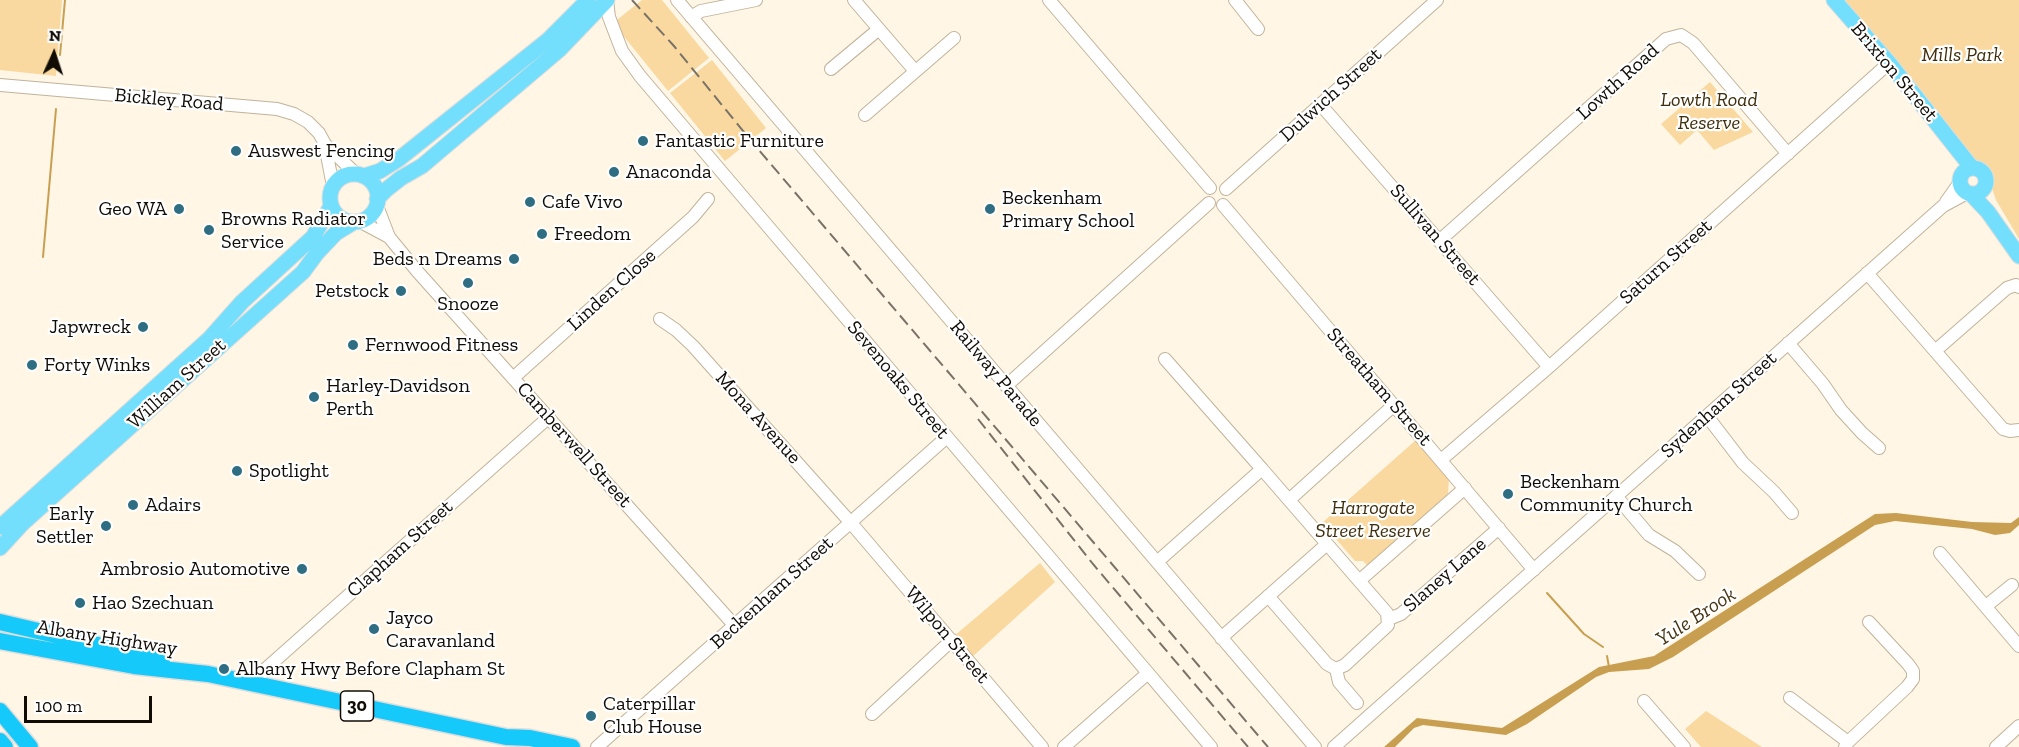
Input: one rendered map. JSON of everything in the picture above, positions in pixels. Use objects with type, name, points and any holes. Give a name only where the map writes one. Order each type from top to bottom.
[{"type":"highway","name":"Albany Highway","points":[[0,622],[176,663],[208,674],[257,685],[506,737],[530,738],[572,747]]},
{"type":"highway","name":"Albany Highway","points":[[0,641],[134,666],[208,674]]},
{"type":"highway","points":[[0,711],[30,747]]},
{"type":"highway","name":"Albany Highway","points":[[506,737],[527,747]]},
{"type":"highway","points":[[0,741],[5,747]]},
{"type":"main road","points":[[586,7],[559,50],[462,134],[422,166],[392,185],[367,218],[356,222],[338,217],[331,206],[330,196],[333,186],[342,177],[380,171],[399,159],[539,48],[586,7],[607,0]]},
{"type":"main road","name":"Brixton Street","points":[[1834,0],[1889,63],[1952,144],[1969,184],[2019,256]]},
{"type":"main road","points":[[360,175],[375,187],[377,203]]},
{"type":"main road","name":"Brixton Street","points":[[1969,184],[2019,245]]},
{"type":"main road","name":"William Street","points":[[0,527],[210,338],[242,302],[313,237],[331,206]]},
{"type":"main road","name":"William Street","points":[[0,548],[22,524],[303,272],[316,253],[336,233],[356,222]]},
{"type":"street","name":"Sevenoaks Street","points":[[607,0],[615,36],[622,51],[640,76],[1211,747]]},
{"type":"street","name":"Railway Parade","points":[[677,0],[1315,747]]},
{"type":"street","points":[[691,16],[701,11],[756,0]]},
{"type":"street","points":[[854,0],[915,71]]},
{"type":"street","points":[[1048,0],[1210,188]]},
{"type":"street","points":[[1235,0],[1257,29]]},
{"type":"street","name":"Dulwich Street","points":[[1226,189],[1437,0]]},
{"type":"street","points":[[831,69],[879,29]]},
{"type":"street","name":"Lowth Road","points":[[1439,241],[1666,39],[1680,35],[1693,43],[1788,154]]},
{"type":"street","points":[[865,115],[954,38]]},
{"type":"street","name":"Saturn Street","points":[[1441,460],[1549,367],[1889,63]]},
{"type":"street","name":"Bickley Road","points":[[0,85],[277,109],[294,114],[308,122],[319,133],[325,144],[333,186]]},
{"type":"street","name":"Sullivan Street","points":[[1320,104],[1549,367]]},
{"type":"street","name":"Bickley Road","points":[[325,144],[360,175]]},
{"type":"street","name":"Sydenham Street","points":[[1334,747],[1969,184]]},
{"type":"street","points":[[1220,186],[1226,189],[1228,196],[1223,205],[1214,206],[1209,203],[1206,194],[1210,188],[1220,186]]},
{"type":"street","name":"Linden Close","points":[[513,378],[693,217],[708,199]]},
{"type":"street","name":"Camberwell Street","points":[[377,203],[389,237],[417,271],[735,626]]},
{"type":"street","points":[[1006,386],[1209,203]]},
{"type":"street","name":"Streatham Street","points":[[1223,205],[1534,570]]},
{"type":"street","name":"Camberwell Street","points":[[356,222],[389,237]]},
{"type":"street","points":[[1867,273],[2003,429],[2019,430]]},
{"type":"street","points":[[1935,351],[2007,288],[2016,285],[2019,287]]},
{"type":"street","name":"Mona Avenue","points":[[660,319],[693,346],[851,523]]},
{"type":"street","points":[[1788,343],[1823,384],[1841,410],[1879,448]]},
{"type":"street","points":[[1165,359],[1387,613],[1389,619]]},
{"type":"street","points":[[1289,500],[1394,405]]},
{"type":"street","points":[[1707,416],[1743,463],[1774,492],[1792,513]]},
{"type":"street","name":"Clapham Street","points":[[257,685],[261,673],[274,661],[549,417]]},
{"type":"street","name":"Beckenham Street","points":[[597,747],[947,437]]},
{"type":"street","points":[[1157,562],[1262,469]]},
{"type":"street","points":[[1359,581],[1465,488]]},
{"type":"street","points":[[1616,496],[1649,535],[1675,551],[1699,574]]},
{"type":"street","name":"Wilpon Street","points":[[851,523],[1042,747]]},
{"type":"street","name":"Slaney Lane","points":[[1336,669],[1345,665],[1384,630],[1389,619],[1401,614],[1499,528]]},
{"type":"street","points":[[1221,638],[1327,544]]},
{"type":"street","points":[[1940,553],[2019,646]]},
{"type":"street","points":[[1986,606],[2012,585]]},
{"type":"street","points":[[1268,596],[1328,664],[1336,669],[1339,682],[1357,703]]},
{"type":"street","points":[[1790,698],[1846,744],[1907,687],[1913,679],[1913,671],[1869,622]]},
{"type":"street","points":[[872,714],[952,640]]},
{"type":"street","points":[[1064,747],[1148,673]]},
{"type":"street","points":[[1644,701],[1684,747]]},
{"type":"street","points":[[12,725],[24,731],[39,747]]},
{"type":"street","points":[[1996,747],[2019,726]]},
{"type":"green space","points":[[0,0],[62,0],[56,76],[0,70]]},
{"type":"green space","points":[[642,0],[662,0],[709,58],[668,91],[613,23]]},
{"type":"green space","name":"Mills Park","points":[[1844,0],[2019,0],[2019,239],[1996,200],[1990,183],[1991,176],[1979,162],[1974,162]]},
{"type":"green space","points":[[712,60],[766,128],[725,161],[670,93]]},
{"type":"green space","name":"Lowth Road Reserve","points":[[1710,82],[1753,132],[1714,150],[1697,130],[1680,145],[1661,124]]},
{"type":"green space","name":"Harrogate Street Reserve","points":[[1416,440],[1449,478],[1448,494],[1368,566],[1363,561],[1355,561],[1322,523]]},
{"type":"green space","points":[[1040,563],[1055,582],[971,658],[953,637]]},
{"type":"green space","points":[[1706,711],[1762,747],[1701,747],[1685,729]]},
{"type":"shaded area","points":[[1896,513],[1972,522],[2011,523],[2019,517],[2019,525],[2010,533],[1995,535],[1972,529],[1895,521],[1875,525],[1673,657],[1649,669],[1609,672],[1596,677],[1527,724],[1506,735],[1423,725],[1414,728],[1395,747],[1384,747],[1417,718],[1502,728],[1599,667],[1654,656],[1875,514]]},
{"type":"waterway","points":[[60,55],[65,0]]},
{"type":"waterway","points":[[43,257],[56,109]]},
{"type":"waterway","points":[[1547,593],[1584,634],[1603,647]]},
{"type":"waterway","points":[[1607,656],[1609,667]]},
{"type":"railway","points":[[632,0],[674,46],[752,142],[1268,747]]},
{"type":"railway","points":[[978,419],[1093,564],[1248,747]]},
{"type":"place","name":"Fantastic Furniture","points":[[643,141]]},
{"type":"place","name":"Auswest Fencing","points":[[236,151]]},
{"type":"place","name":"Anaconda","points":[[614,172]]},
{"type":"place","name":"Cafe Vivo","points":[[530,202]]},
{"type":"place","name":"Geo WA","points":[[179,209]]},
{"type":"place","name":"Beckenham Primary School","points":[[990,209]]},
{"type":"place","name":"Browns Radiator Service","points":[[209,230]]},
{"type":"place","name":"Freedom","points":[[542,234]]},
{"type":"place","name":"Beds n Dreams","points":[[514,259]]},
{"type":"place","name":"Snooze","points":[[468,283]]},
{"type":"place","name":"Petstock","points":[[401,291]]},
{"type":"place","name":"Japwreck","points":[[143,327]]},
{"type":"place","name":"Fernwood Fitness","points":[[353,345]]},
{"type":"place","name":"Forty Winks","points":[[32,365]]},
{"type":"place","name":"Harley-Davidson Perth","points":[[314,397]]},
{"type":"place","name":"Spotlight","points":[[237,471]]},
{"type":"place","name":"Beckenham Community Church","points":[[1508,494]]},
{"type":"place","name":"Adairs","points":[[133,505]]},
{"type":"place","name":"Early Settler","points":[[106,526]]},
{"type":"place","name":"Ambrosio Automotive","points":[[302,569]]},
{"type":"place","name":"Hao Szechuan","points":[[80,603]]},
{"type":"place","name":"Jayco Caravanland","points":[[374,629]]},
{"type":"place","name":"Albany Hwy Before Clapham St","points":[[224,669]]},
{"type":"place","name":"Caterpillar Club House","points":[[591,716]]},
{"type":"water label","name":"Yule Brook","points":[[1696,617]]}]
